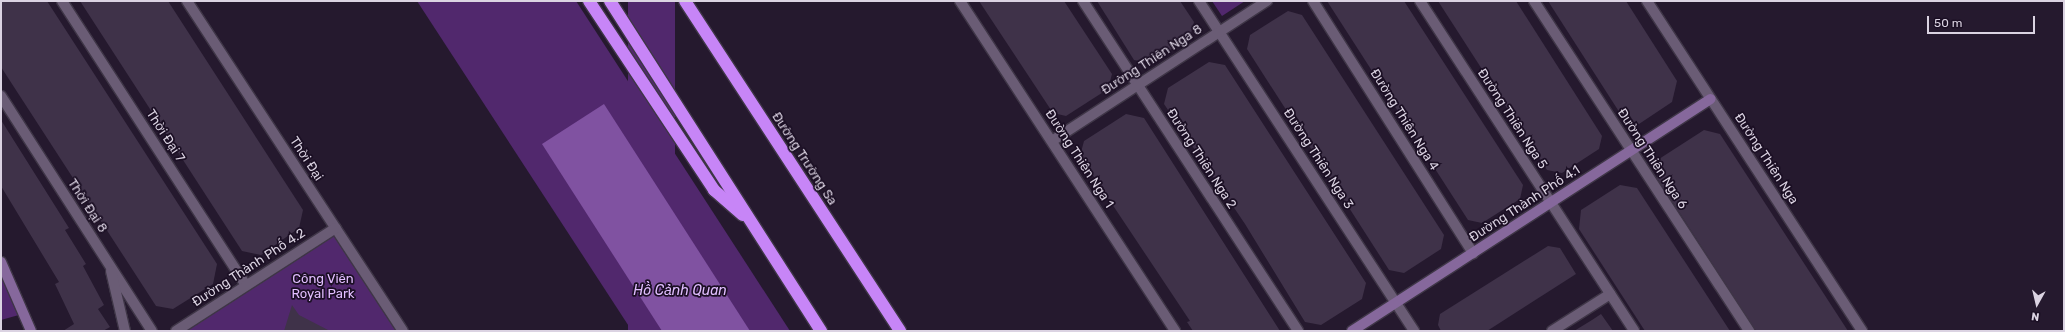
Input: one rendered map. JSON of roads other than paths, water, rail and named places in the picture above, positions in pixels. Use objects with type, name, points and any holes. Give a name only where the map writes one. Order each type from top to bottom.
[{"type":"highway","points":[[589,1],[714,190],[752,223]]},
{"type":"highway","points":[[610,1],[821,331]]},
{"type":"highway","name":"Đường Trường Sa","points":[[685,1],[900,331]]},
{"type":"street","name":"Thời Đại 7","points":[[62,1],[246,285]]},
{"type":"street","name":"Thời Đại","points":[[187,1],[403,331]]},
{"type":"street","name":"Đường Thiên Nga 1","points":[[960,1],[1175,331]]},
{"type":"street","name":"Đường Thiên Nga 2","points":[[1083,1],[1298,331]]},
{"type":"street","name":"Đường Thiên Nga 3","points":[[1199,1],[1414,331]]},
{"type":"street","name":"Đường Thiên Nga 8","points":[[1052,141],[1267,1]]},
{"type":"street","name":"Đường Thiên Nga 4","points":[[1313,1],[1473,253]]},
{"type":"street","name":"Đường Thiên Nga 5","points":[[1420,1],[1634,331]]},
{"type":"street","name":"Đường Thiên Nga 6","points":[[1534,1],[1749,331]]},
{"type":"street","name":"Đường Thiên Nga","points":[[1647,1],[1862,331]]},
{"type":"street","name":"Thời Đại 8","points":[[1,96],[152,331]]},
{"type":"street","name":"Đường Thành Phố 4.1","points":[[1352,331],[1711,99]]},
{"type":"street","name":"Đường Thành Phố 4.2","points":[[176,331],[336,228]]},
{"type":"street","points":[[1,262],[31,331]]},
{"type":"street","points":[[109,264],[125,331]]},
{"type":"street","points":[[1552,331],[1610,294]]},
{"type":"water","name":"Hồ Cảnh Quan","points":[[604,104],[750,331],[662,331],[542,144]]},
{"type":"park label","name":"Công Viên Royal Park","points":[[323,288]]}]
